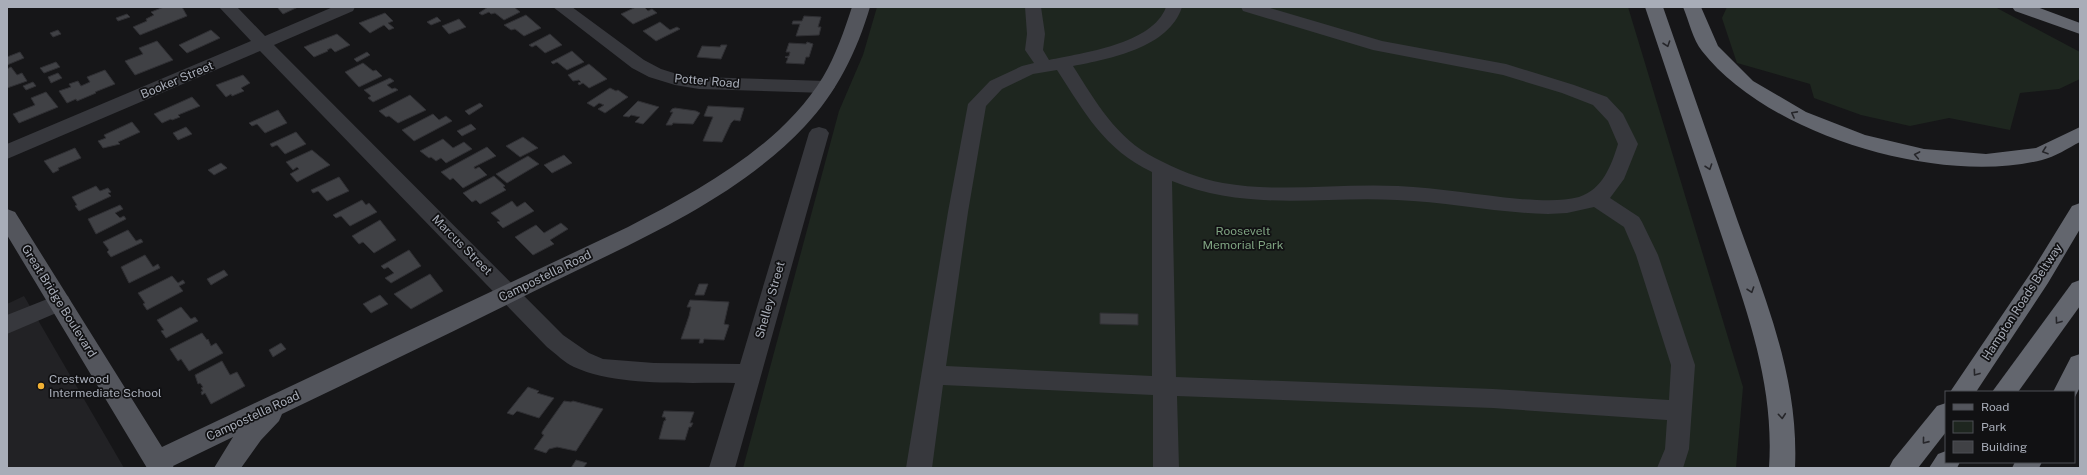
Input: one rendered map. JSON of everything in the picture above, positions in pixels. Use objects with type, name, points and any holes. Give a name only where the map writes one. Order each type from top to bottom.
[{"type":"highway","points":[[1654,7],[1768,340],[1777,380],[1782,417],[1782,468]]},
{"type":"highway","points":[[1692,7],[1694,20],[1700,34],[1712,52],[1731,72],[1765,98],[1796,115],[1847,137],[1918,156],[1976,161],[2003,160],[2037,154],[2058,147],[2080,134]]},
{"type":"highway","points":[[2021,7],[2080,29]]},
{"type":"highway","points":[[2040,7],[2080,29]]},
{"type":"highway","name":"Hampton Roads Beltway","points":[[1963,391],[2040,278],[2080,211]]},
{"type":"highway","points":[[2005,391],[2080,289]]},
{"type":"highway","points":[[2066,391],[2080,364]]},
{"type":"highway","points":[[1902,468],[1945,414]]},
{"type":"main road","name":"Campostella Road","points":[[154,466],[295,396],[509,294],[676,210],[722,183],[755,160],[785,134],[826,87],[845,56],[861,7]]},
{"type":"main road","name":"Great Bridge Boulevard","points":[[7,217],[60,302],[154,466]]},
{"type":"main road","points":[[227,468],[238,449],[254,429],[272,412],[295,396]]},
{"type":"street","name":"Marcus Street","points":[[226,7],[555,341],[581,360],[602,368],[654,372],[748,374]]},
{"type":"street","name":"Booker Street","points":[[7,152],[347,7]]},
{"type":"street","name":"Potter Road","points":[[561,7],[638,64],[655,74],[700,83],[826,87]]},
{"type":"street","points":[[1033,7],[1036,34],[1034,50],[1053,66],[1088,105],[1112,138],[1147,162],[1192,182],[1225,190],[1259,193],[1385,192],[1552,208],[1586,202],[1595,198],[1604,193],[1618,174],[1628,144],[1616,118],[1600,101],[1506,70],[1379,46],[1249,7]]},
{"type":"street","points":[[919,468],[958,212],[978,104],[996,85],[1028,70],[1116,52],[1157,31],[1172,12],[1174,7]]},
{"type":"street","name":"Shelley Street","points":[[722,468],[819,133]]},
{"type":"street","points":[[1162,169],[1166,468]]},
{"type":"street","points":[[1595,198],[1632,222],[1647,255],[1683,365],[1677,449],[1670,468]]},
{"type":"street","points":[[7,325],[60,302]]},
{"type":"street","points":[[933,375],[1053,383],[1239,388],[1578,402],[1680,411]]},
{"type":"shaded area","name":"Crestwood Intermediate School","points":[[24,296],[124,468],[7,468],[7,304]]},
{"type":"green space","name":"Roosevelt Memorial Park","points":[[877,7],[1628,7],[1743,387],[1736,468],[743,468],[839,111],[863,55]]},
{"type":"green space","points":[[1727,7],[1995,7],[2080,52],[2080,79],[2059,89],[2020,93],[2010,130],[1949,118],[1910,126],[1861,115],[1814,98],[1810,84],[1737,63],[1722,18]]},
{"type":"building","points":[[164,7],[182,7],[187,16],[140,35],[133,27],[147,21],[146,19],[154,15],[151,12]]},
{"type":"building","points":[[277,7],[298,7],[283,14]]},
{"type":"building","points":[[488,7],[514,7],[520,12],[504,20],[495,13],[491,14],[489,12],[482,15],[479,13]]},
{"type":"building","points":[[636,7],[644,7],[648,11],[652,9],[657,13],[633,24],[621,14]]},
{"type":"building","points":[[385,13],[393,21],[388,23],[394,28],[389,30],[384,25],[370,33],[359,23]]},
{"type":"building","points":[[127,14],[130,17],[118,21],[116,18]]},
{"type":"building","points":[[526,15],[541,28],[524,36],[515,29],[511,30],[504,25]]},
{"type":"building","points":[[804,16],[821,17],[818,27],[821,27],[819,35],[796,36],[800,24],[792,24],[793,21],[802,21]]},
{"type":"building","points":[[437,17],[441,21],[431,25],[427,22]]},
{"type":"building","points":[[459,19],[466,27],[449,34],[442,26]]},
{"type":"building","points":[[660,22],[670,30],[677,27],[680,29],[656,41],[643,31]]},
{"type":"building","points":[[58,30],[61,34],[53,37],[50,33]]},
{"type":"building","points":[[211,30],[220,38],[187,53],[179,45]]},
{"type":"building","points":[[337,34],[350,45],[335,52],[331,48],[327,50],[328,51],[314,57],[304,47]]},
{"type":"building","points":[[550,34],[562,45],[545,53],[536,45],[532,47],[529,45]]},
{"type":"building","points":[[157,41],[173,60],[135,75],[125,61],[143,54],[139,48]]},
{"type":"building","points":[[807,42],[813,44],[809,57],[806,57],[804,64],[786,63],[788,58],[785,57],[789,56],[790,52],[786,52],[789,43],[806,44]]},
{"type":"building","points":[[721,45],[727,45],[721,59],[697,57],[702,46],[720,47]]},
{"type":"building","points":[[572,51],[584,62],[567,70],[557,62],[553,64],[551,62]]},
{"type":"building","points":[[20,52],[24,58],[7,65],[7,57]]},
{"type":"building","points":[[367,52],[370,55],[357,62],[354,59]]},
{"type":"building","points":[[56,62],[60,67],[44,73],[40,68]]},
{"type":"building","points":[[363,63],[373,71],[376,70],[382,76],[359,87],[345,72]]},
{"type":"building","points":[[589,64],[607,79],[589,88],[583,83],[579,85],[578,83],[581,82],[579,80],[573,81],[568,75]]},
{"type":"building","points":[[11,67],[17,75],[22,73],[27,81],[7,88],[7,69]]},
{"type":"building","points":[[105,70],[115,84],[77,101],[76,99],[67,103],[59,91],[71,87],[69,84],[78,81],[81,86],[90,82],[87,77]]},
{"type":"building","points":[[58,73],[62,78],[51,83],[48,77]]},
{"type":"building","points":[[243,75],[250,83],[241,88],[244,91],[232,96],[231,94],[226,97],[216,85]]},
{"type":"building","points":[[390,78],[394,81],[387,85],[392,89],[395,88],[398,90],[373,102],[368,98],[371,96],[364,90]]},
{"type":"building","points":[[33,82],[36,86],[26,90],[23,86]]},
{"type":"building","points":[[610,88],[616,91],[618,90],[628,97],[605,113],[598,109],[604,105],[599,103],[594,107],[587,103]]},
{"type":"building","points":[[46,92],[58,107],[19,123],[13,114],[35,105],[31,98]]},
{"type":"building","points":[[410,95],[426,110],[398,123],[389,116],[386,117],[379,111]]},
{"type":"building","points":[[192,97],[200,106],[178,115],[180,117],[162,123],[154,114]]},
{"type":"building","points":[[638,101],[659,107],[643,124],[635,122],[640,117],[631,115],[629,117],[623,116]]},
{"type":"building","points":[[480,103],[483,106],[469,115],[465,111]]},
{"type":"building","points":[[708,106],[744,108],[740,121],[734,120],[731,123],[722,142],[703,141],[713,117],[704,116]]},
{"type":"building","points":[[675,108],[700,113],[693,124],[673,123],[672,125],[666,125],[673,112],[670,112]]},
{"type":"building","points":[[278,110],[287,123],[265,133],[257,124],[252,126],[249,123]]},
{"type":"building","points":[[433,114],[439,120],[446,116],[452,121],[414,141],[402,130]]},
{"type":"building","points":[[132,122],[140,132],[118,142],[120,144],[103,148],[98,141],[106,138],[104,135]]},
{"type":"building","points":[[471,124],[476,129],[462,136],[457,131]]},
{"type":"building","points":[[186,127],[192,134],[178,140],[173,133]]},
{"type":"building","points":[[296,132],[306,144],[285,154],[277,145],[272,147],[270,144]]},
{"type":"building","points":[[523,137],[538,148],[520,157],[506,146]]},
{"type":"building","points":[[443,139],[453,148],[464,142],[472,149],[446,163],[441,158],[436,161],[431,157],[429,158],[420,151]]},
{"type":"building","points":[[487,147],[496,156],[474,167],[475,169],[479,167],[487,175],[463,188],[453,178],[450,180],[441,172]]},
{"type":"building","points":[[75,148],[81,158],[58,168],[59,170],[53,173],[44,161]]},
{"type":"building","points":[[312,150],[330,165],[297,182],[290,174],[299,169],[297,167],[293,170],[286,162]]},
{"type":"building","points":[[564,155],[572,163],[552,173],[544,165]]},
{"type":"building","points":[[528,156],[539,164],[507,183],[496,174]]},
{"type":"building","points":[[221,163],[227,168],[214,175],[208,170]]},
{"type":"building","points":[[494,176],[505,186],[503,187],[506,190],[480,204],[476,200],[472,202],[463,193]]},
{"type":"building","points":[[339,177],[349,191],[327,201],[318,191],[313,193],[311,190]]},
{"type":"building","points":[[96,186],[100,191],[108,188],[111,192],[108,193],[111,196],[79,211],[75,206],[77,205],[72,197]]},
{"type":"building","points":[[362,200],[366,205],[369,203],[377,212],[350,226],[341,216],[336,218],[333,215]]},
{"type":"building","points":[[512,201],[517,207],[525,202],[534,211],[503,228],[497,222],[500,221],[491,213]]},
{"type":"building","points":[[120,205],[123,209],[115,213],[120,218],[124,216],[126,219],[96,234],[88,219]]},
{"type":"building","points":[[380,220],[396,240],[374,253],[363,242],[359,244],[352,236]]},
{"type":"building","points":[[561,223],[568,229],[550,240],[554,244],[533,255],[515,237],[536,225],[544,233]]},
{"type":"building","points":[[128,230],[136,241],[141,239],[143,242],[111,257],[107,252],[109,250],[103,242]]},
{"type":"building","points":[[409,250],[421,266],[391,283],[385,278],[394,273],[388,267],[384,269],[381,266]]},
{"type":"building","points":[[145,255],[153,267],[158,264],[160,268],[129,283],[121,267]]},
{"type":"building","points":[[224,270],[228,275],[211,285],[207,279]]},
{"type":"building","points":[[430,274],[443,291],[411,309],[394,294]]},
{"type":"building","points":[[172,276],[178,283],[183,280],[185,283],[179,286],[183,291],[147,310],[143,304],[145,303],[138,293]]},
{"type":"building","points":[[699,284],[708,284],[704,295],[695,295]]},
{"type":"building","points":[[380,295],[388,304],[371,313],[363,304]]},
{"type":"building","points":[[690,300],[729,302],[724,324],[729,325],[724,340],[704,339],[703,343],[699,343],[700,339],[681,339],[689,316],[691,307],[687,307]]},
{"type":"building","points":[[181,307],[191,319],[195,317],[198,321],[166,338],[161,331],[164,330],[157,320]]},
{"type":"building","points":[[1100,313],[1138,314],[1138,325],[1100,324]]},
{"type":"building","points":[[202,333],[207,340],[208,339],[211,346],[216,343],[223,353],[189,371],[181,359],[178,361],[170,349]]},
{"type":"building","points":[[281,343],[286,349],[273,357],[269,350]]},
{"type":"building","points":[[222,361],[230,375],[237,372],[245,386],[211,404],[205,393],[202,395],[201,392],[203,391],[201,388],[203,387],[200,383],[198,384],[195,375]]},
{"type":"building","points":[[528,387],[539,391],[537,393],[554,398],[539,418],[517,411],[513,415],[507,413]]},
{"type":"building","points":[[564,401],[573,401],[603,409],[576,451],[557,447],[549,449],[546,453],[534,449],[544,435],[542,432]]},
{"type":"building","points":[[664,411],[694,412],[690,423],[693,423],[691,427],[689,427],[685,440],[659,439],[664,421],[666,420],[665,417],[662,417]]},
{"type":"building","points":[[576,460],[587,463],[583,468],[571,468]]},
{"type":"place","name":"Crestwood Intermediate School","points":[[41,386]]}]
